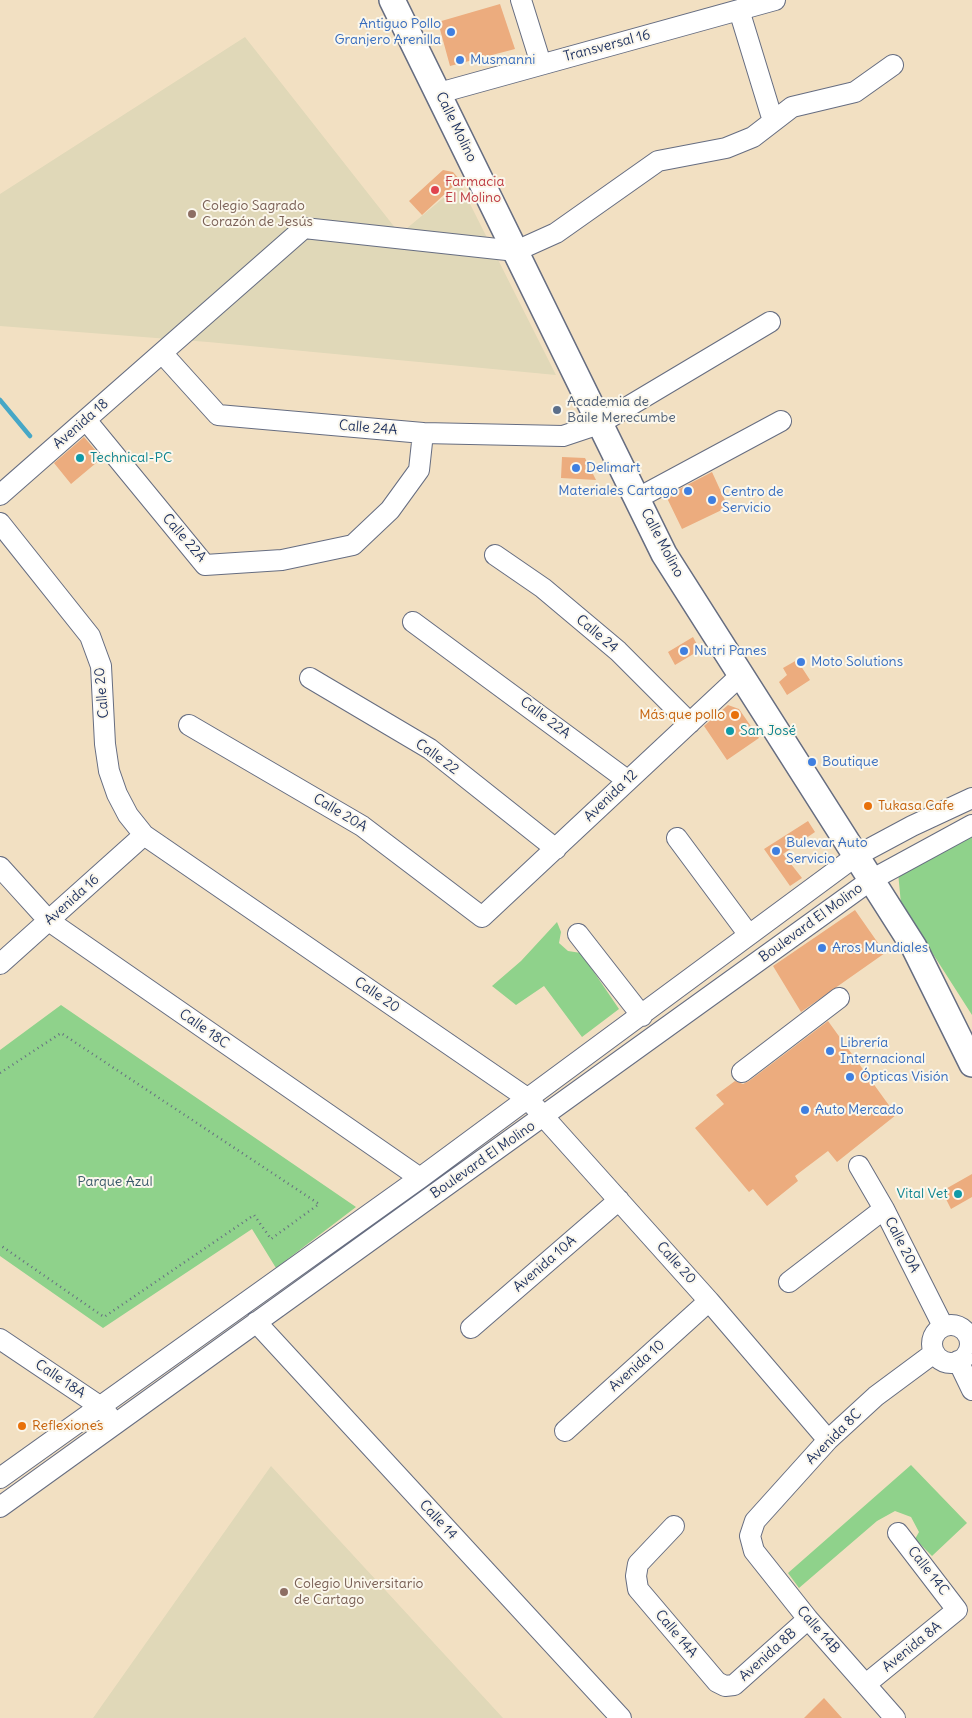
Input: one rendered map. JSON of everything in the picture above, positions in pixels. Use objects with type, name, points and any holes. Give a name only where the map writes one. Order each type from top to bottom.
[{"type":"main road","name":"Calle Molino","points":[[392,0],[440,93],[599,424],[638,498],[664,554],[914,948],[972,1064]]},
{"type":"street","points":[[521,0],[541,64]]},
{"type":"street","name":"Transversal 16","points":[[440,93],[775,0]]},
{"type":"street","points":[[739,10],[773,121]]},
{"type":"street","points":[[516,251],[556,233],[658,161],[726,148],[753,137],[792,107],[855,92],[892,65]]},
{"type":"street","name":"Avenida 18","points":[[0,495],[304,228],[516,251]]},
{"type":"street","name":"Calle 24A","points":[[162,353],[218,415],[423,432],[563,436],[599,424],[770,322]]},
{"type":"street","name":"Calle 22A","points":[[86,420],[204,565],[282,560],[353,545],[390,510],[419,470],[423,432]]},
{"type":"street","points":[[638,498],[781,421]]},
{"type":"street","name":"Calle 20","points":[[0,523],[90,636],[101,666],[105,744],[109,771],[117,794],[128,815],[144,835],[528,1098],[709,1301],[828,1440]]},
{"type":"street","name":"Calle 24","points":[[495,555],[543,588],[618,651],[690,723]]},
{"type":"street","name":"Calle 22A","points":[[413,622],[627,780]]},
{"type":"street","name":"Avenida 12","points":[[482,917],[741,675]]},
{"type":"street","name":"Calle 22","points":[[310,678],[430,749],[556,849]]},
{"type":"street","name":"Calle 20A","points":[[189,725],[362,826],[482,917]]},
{"type":"street","name":"Boulevard El Molino","points":[[0,1478],[420,1178],[642,1016],[856,856],[912,826],[972,798]]},
{"type":"street","name":"Boulevard El Molino","points":[[0,1507],[116,1426],[256,1322],[871,880],[972,825]]},
{"type":"street","points":[[912,826],[925,849]]},
{"type":"street","name":"Avenida 16","points":[[0,964],[144,835]]},
{"type":"street","points":[[678,838],[749,935]]},
{"type":"street","name":"Calle 18C","points":[[0,866],[49,921],[420,1178]]},
{"type":"street","points":[[578,934],[642,1016]]},
{"type":"street","points":[[742,1072],[838,998]]},
{"type":"street","name":"Calle 20A","points":[[859,1166],[884,1209],[943,1326]]},
{"type":"street","name":"Avenida 10A","points":[[470,1328],[619,1200]]},
{"type":"street","points":[[790,1282],[884,1209]]},
{"type":"street","name":"Avenida 10","points":[[565,1431],[709,1301]]},
{"type":"street","name":"Calle 14","points":[[256,1322],[621,1718]]},
{"type":"street","points":[[955,1325],[969,1330],[969,1349],[965,1356],[958,1361],[948,1362],[940,1359],[934,1353],[932,1343],[935,1333],[943,1326],[955,1325]]},
{"type":"street","name":"Calle 18A","points":[[0,1339],[101,1407],[116,1426]]},
{"type":"street","name":"Avenida 8C","points":[[750,1536],[755,1521],[828,1440],[876,1396],[934,1353]]},
{"type":"street","points":[[958,1361],[972,1390]]},
{"type":"street","name":"Calle 14A","points":[[674,1526],[638,1564],[636,1576],[638,1589],[717,1682],[725,1686]]},
{"type":"street","name":"Calle 14C","points":[[898,1533],[957,1610]]},
{"type":"street","name":"Calle 14B","points":[[750,1536],[754,1551],[808,1619],[895,1718]]},
{"type":"street","name":"Avenida 8A","points":[[866,1684],[957,1610]]},
{"type":"street","name":"Avenida 8B","points":[[725,1686],[734,1685],[808,1619]]},
{"type":"path","points":[[0,1073],[61,1033],[319,1204],[272,1239],[254,1215],[104,1317],[0,1245]]},
{"type":"shaded area","name":"Colegio Sagrado Corazón de Jesús","points":[[245,37],[400,234],[460,184],[556,375],[208,342],[0,326],[0,194]]},
{"type":"shaded area","name":"Colegio Universitario de Cartago","points":[[271,1466],[503,1718],[93,1718]]},
{"type":"green space","points":[[972,834],[972,1015],[901,904],[898,872]]},
{"type":"green space","points":[[557,922],[561,932],[559,943],[568,951],[581,953],[619,1009],[582,1037],[544,986],[516,1005],[492,986],[521,961]]},
{"type":"green space","name":"Parque Azul","points":[[61,1005],[356,1207],[276,1268],[252,1229],[103,1328],[0,1256],[0,1050]]},
{"type":"green space","points":[[911,1465],[967,1523],[932,1556],[915,1539],[919,1532],[911,1517],[895,1511],[877,1521],[799,1588],[788,1573]]},
{"type":"building","points":[[500,4],[515,49],[450,66],[438,22]]},
{"type":"building","name":"Farmacia El Molino","points":[[443,170],[453,172],[460,180],[422,215],[409,201]]},
{"type":"building","name":"Technical-PC","points":[[84,437],[102,458],[71,484],[54,463]]},
{"type":"building","name":"Delimart","points":[[562,457],[585,458],[596,480],[561,478]]},
{"type":"building","points":[[712,472],[728,507],[682,529],[666,496]]},
{"type":"building","name":"Nutri Panes","points":[[693,637],[700,650],[675,665],[668,652]]},
{"type":"building","points":[[797,660],[810,680],[787,695],[779,682],[787,675],[783,668]]},
{"type":"building","name":"San José","points":[[728,705],[739,709],[759,738],[727,760],[704,726]]},
{"type":"building","name":"Bulevar Auto Servicio","points":[[808,821],[815,832],[783,854],[802,878],[790,886],[764,849]]},
{"type":"building","points":[[855,910],[885,953],[801,1012],[773,966]]},
{"type":"building","name":"Auto Mercado","points":[[828,1021],[896,1115],[837,1162],[828,1151],[795,1176],[798,1181],[767,1206],[753,1189],[749,1192],[695,1128],[724,1104],[716,1095],[735,1081],[743,1084],[749,1081]]},
{"type":"building","name":"Vital Vet","points":[[972,1174],[972,1197],[951,1209],[942,1191]]},
{"type":"building","points":[[824,1698],[842,1718],[804,1718]]},
{"type":"waterway","points":[[0,400],[30,436]]},
{"type":"place","name":"Antiguo Pollo Granjero Arenilla","points":[[451,32]]},
{"type":"place","name":"Musmanni","points":[[460,60]]},
{"type":"place","name":"Farmacia El Molino","points":[[435,190]]},
{"type":"place","name":"Colegio Sagrado Corazón de Jesús","points":[[192,214]]},
{"type":"place","name":"Academia de Baile Merecumbe","points":[[557,410]]},
{"type":"place","name":"Technical-PC","points":[[80,458]]},
{"type":"place","name":"Delimart","points":[[576,468]]},
{"type":"place","name":"Materiales Cartago","points":[[688,491]]},
{"type":"place","name":"Centro de Servicio","points":[[712,500]]},
{"type":"place","name":"Nutri Panes","points":[[684,651]]},
{"type":"place","name":"Moto Solutions","points":[[801,662]]},
{"type":"place","name":"Más que pollo","points":[[735,715]]},
{"type":"place","name":"San José","points":[[730,731]]},
{"type":"place","name":"Boutique","points":[[812,762]]},
{"type":"place","name":"Tukasa Cafe","points":[[868,806]]},
{"type":"place","name":"Bulevar Auto Servicio","points":[[776,851]]},
{"type":"place","name":"Aros Mundiales","points":[[822,948]]},
{"type":"place","name":"Librería Internacional","points":[[830,1051]]},
{"type":"place","name":"Ópticas Visión","points":[[850,1077]]},
{"type":"place","name":"Auto Mercado","points":[[805,1110]]},
{"type":"place","name":"Vital Vet","points":[[958,1194]]},
{"type":"place","name":"Reflexiones","points":[[22,1426]]},
{"type":"place","name":"Colegio Universitario de Cartago","points":[[284,1592]]}]
